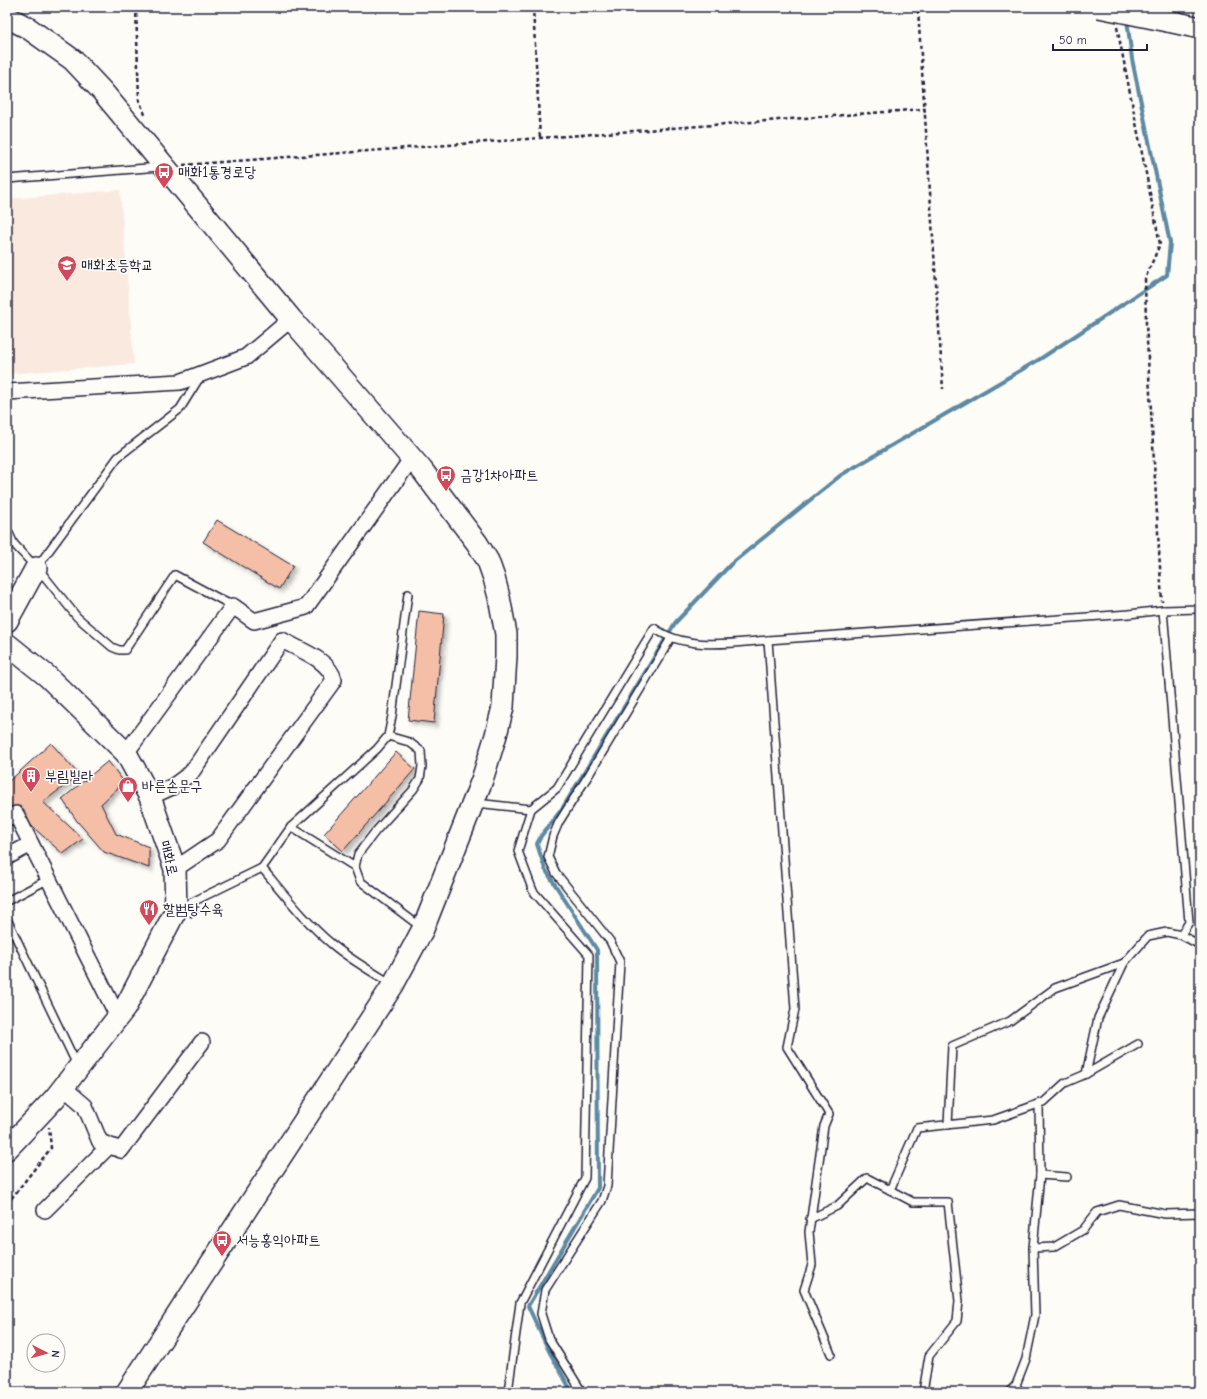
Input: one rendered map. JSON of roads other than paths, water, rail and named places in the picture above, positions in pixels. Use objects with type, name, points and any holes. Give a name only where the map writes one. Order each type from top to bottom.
[{"type":"street","points":[[1098,7],[1200,28]]},
{"type":"street","points":[[7,17],[28,28],[73,60],[102,90],[291,319],[412,458],[477,543],[488,561],[499,597],[506,634],[506,676],[503,707],[494,743],[473,802],[423,929],[393,985],[126,1392]]},
{"type":"street","points":[[7,392],[180,382],[246,357],[291,319]]},
{"type":"street","points":[[126,753],[233,606],[254,621],[306,606],[412,458]]},
{"type":"street","points":[[7,620],[36,568]]},
{"type":"street","points":[[150,796],[172,787],[191,773],[282,640],[328,666],[334,680],[218,840],[175,869]]},
{"type":"street","name":"매화로","points":[[7,644],[47,676],[126,753],[150,796],[175,869],[176,910],[125,1008],[55,1098],[7,1149]]},
{"type":"street","points":[[7,818],[16,814],[118,1017]]},
{"type":"street","points":[[7,857],[31,844]]},
{"type":"street","points":[[63,1087],[85,1106],[100,1142],[121,1150],[202,1042]]},
{"type":"street","points":[[45,1210],[110,1146]]},
{"type":"lane","points":[[7,179],[166,166]]},
{"type":"lane","points":[[36,568],[118,456],[180,409],[203,374]]},
{"type":"lane","points":[[7,529],[14,544],[77,617],[112,647],[119,650],[125,650],[175,575],[233,606]]},
{"type":"lane","points":[[176,910],[262,868],[291,827],[377,749],[388,736],[408,594]]},
{"type":"lane","points":[[508,1392],[520,1303],[585,1178],[589,955],[533,891],[518,851],[531,809],[557,788],[654,628],[671,638],[711,645],[1122,615],[1163,610],[1200,609]]},
{"type":"lane","points":[[1163,610],[1189,922],[1180,935]]},
{"type":"lane","points":[[582,1392],[549,1339],[541,1314],[545,1290],[602,1201],[607,1186],[620,962],[610,941],[556,873],[548,858],[553,836],[559,822],[671,638]]},
{"type":"lane","points":[[768,640],[795,1010],[787,1047],[829,1114],[824,1126],[810,1219],[809,1232],[812,1265],[804,1290],[831,1354]]},
{"type":"lane","points":[[388,736],[409,742],[420,751],[422,766],[420,779],[413,790],[375,832],[358,854],[355,867],[360,881],[423,929]]},
{"type":"lane","points":[[473,802],[531,809]]},
{"type":"lane","points":[[291,827],[355,867]]},
{"type":"lane","points":[[262,868],[305,918],[332,945],[393,985]]},
{"type":"lane","points":[[7,901],[49,879]]},
{"type":"lane","points":[[7,919],[78,1068]]},
{"type":"lane","points":[[1086,1074],[1098,1018],[1124,963],[1148,936],[1167,932],[1180,935],[1200,945]]},
{"type":"lane","points":[[948,1124],[952,1046],[1010,1020],[1056,988],[1124,963]]},
{"type":"lane","points":[[890,1190],[917,1128],[993,1120],[1039,1104],[1044,1102],[1065,1083],[1086,1074],[1138,1044]]},
{"type":"lane","points":[[1009,1392],[1018,1389],[1026,1359],[1034,1315],[1033,1248],[1040,1175],[1039,1104]]},
{"type":"lane","points":[[1040,1175],[1067,1177]]},
{"type":"lane","points":[[810,1219],[837,1206],[866,1178],[913,1202],[948,1202],[959,1301],[957,1321],[929,1356],[922,1392]]},
{"type":"lane","points":[[1033,1248],[1054,1247],[1083,1230],[1097,1212],[1120,1205],[1165,1214],[1200,1213]]},
{"type":"waterway","points":[[572,1392],[549,1351],[528,1306],[598,1188],[597,950],[545,869],[537,844],[541,836],[562,809],[675,623],[731,564],[841,475],[1040,359],[1167,275],[1170,243],[1132,59],[1127,19]]},
{"type":"place","name":"매화1통경로당","points":[[164,189]]},
{"type":"place","name":"매화초등학교","points":[[67,282]]},
{"type":"place","name":"금강1차아파트","points":[[446,492]]},
{"type":"place","name":"부림빌라","points":[[31,793]]},
{"type":"place","name":"바른손문구","points":[[128,803]]},
{"type":"place","name":"할범탕수육","points":[[149,926]]},
{"type":"place","name":"서능홍익아파트","points":[[222,1257]]}]
